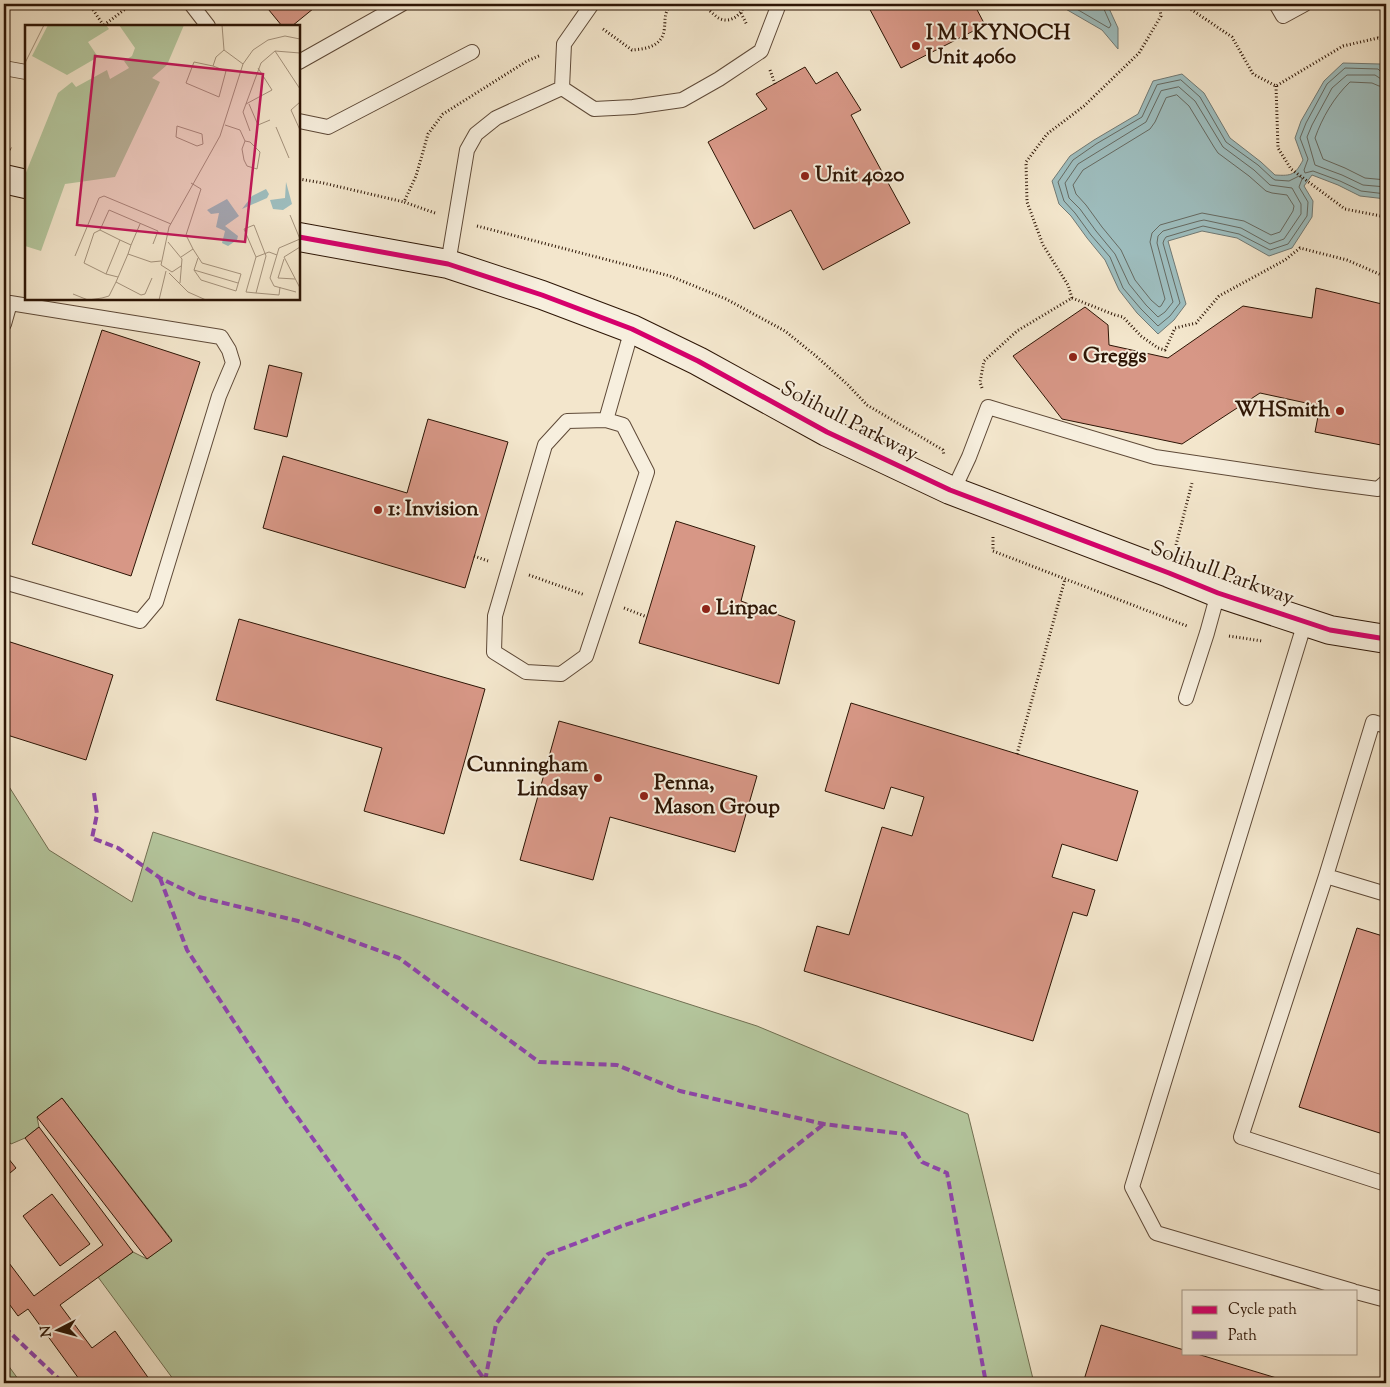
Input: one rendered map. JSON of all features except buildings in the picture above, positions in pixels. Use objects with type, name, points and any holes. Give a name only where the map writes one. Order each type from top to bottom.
[{"type":"street","points":[[4,180],[25,184]]},
{"type":"street","name":"Solihull Parkway","points":[[300,236],[448,264],[542,295],[632,329],[698,361],[827,432],[952,490],[1170,573],[1218,593],[1301,633],[1330,630],[1386,638]]},
{"type":"lane","points":[[191,4],[207,25]]},
{"type":"lane","points":[[300,61],[402,4]]},
{"type":"lane","points":[[562,88],[594,108],[633,107],[682,100],[761,52],[779,4]]},
{"type":"lane","points":[[1276,4],[1283,16],[1305,4]]},
{"type":"lane","points":[[562,88],[564,44],[588,9]]},
{"type":"lane","points":[[300,121],[328,127],[472,52]]},
{"type":"lane","points":[[4,68],[25,72]]},
{"type":"lane","points":[[448,264],[467,150],[476,134],[496,118],[562,88]]},
{"type":"lane","points":[[4,324],[10,303],[222,338],[229,350],[233,364],[219,396],[156,602],[140,621],[4,582]]},
{"type":"lane","points":[[606,420],[632,329]]},
{"type":"lane","points":[[952,490],[969,457],[988,407],[1155,457],[1378,489],[1386,482]]},
{"type":"lane","points":[[606,420],[623,425],[646,472],[586,656],[560,674],[526,672],[494,652],[495,616],[508,568],[545,445],[567,421],[606,420]]},
{"type":"lane","points":[[1186,698],[1218,593]]},
{"type":"lane","points":[[1301,633],[1132,1187],[1156,1233],[1352,1290]]},
{"type":"lane","points":[[1386,726],[1373,722],[1326,876],[1241,1137],[1386,1184]]},
{"type":"lane","points":[[1326,876],[1386,894]]},
{"type":"lane","points":[[1358,1292],[1386,1300]]},
{"type":"path","points":[[89,4],[104,25],[132,4]]},
{"type":"path","points":[[588,9],[632,50],[648,49],[657,43],[664,33],[664,18],[670,4]]},
{"type":"path","points":[[702,4],[716,16],[728,20],[737,17],[744,4]]},
{"type":"path","points":[[709,4],[712,12]]},
{"type":"path","points":[[1072,298],[1068,285],[1043,245],[1028,202],[1026,162],[1047,134],[1084,106],[1139,53],[1162,16],[1159,4]]},
{"type":"path","points":[[1178,4],[1192,10],[1232,37],[1252,74],[1276,86]]},
{"type":"path","points":[[1276,86],[1343,46],[1378,38],[1386,42]]},
{"type":"path","points":[[404,202],[416,176],[428,134],[443,114],[528,61],[564,44]]},
{"type":"path","points":[[1276,86],[1278,148],[1291,169],[1346,208],[1386,218],[1382,260],[1386,271]]},
{"type":"path","points":[[300,179],[404,202],[496,232],[670,276],[726,299],[785,331],[816,356],[867,405],[943,450],[952,490]]},
{"type":"path","points":[[1072,298],[1123,317],[1141,336],[1158,348],[1165,350],[1175,328],[1196,323],[1219,296],[1285,260],[1300,248],[1347,260],[1386,277]]},
{"type":"path","points":[[988,407],[980,382],[984,361],[1017,331],[1072,298]]},
{"type":"path","points":[[1170,573],[1197,463]]},
{"type":"path","points":[[992,506],[993,551],[1207,633],[1301,633]]},
{"type":"path","points":[[474,556],[646,617]]},
{"type":"path","points":[[1017,754],[1064,579]]},
{"type":"green space","points":[[4,784],[8,785],[49,850],[132,902],[153,832],[757,1026],[968,1114],[1034,1383],[176,1383],[98,1277],[133,1252],[147,1259],[172,1240],[62,1098],[37,1117],[39,1127],[25,1138],[11,1144],[4,1136]]},
{"type":"green space","points":[[5,1361],[21,1383],[4,1383]]},
{"type":"water","points":[[1057,4],[1107,4],[1118,28],[1118,49],[1102,30]]},
{"type":"water","points":[[1343,63],[1380,64],[1386,70],[1386,199],[1360,196],[1312,175],[1304,186],[1313,201],[1312,217],[1292,248],[1269,256],[1237,238],[1202,231],[1168,241],[1186,304],[1174,320],[1158,334],[1137,313],[1119,290],[1105,260],[1071,216],[1059,204],[1052,181],[1070,156],[1138,114],[1153,81],[1182,74],[1204,93],[1230,138],[1275,175],[1292,174],[1298,169],[1303,160],[1295,138],[1301,121],[1324,81]]},
{"type":"marked path","points":[[94,793],[97,814],[92,838],[118,848],[160,878],[199,897],[298,921],[399,958],[539,1062],[617,1065],[680,1091],[824,1124],[904,1134],[922,1162],[947,1173],[986,1383]]},
{"type":"marked path","points":[[160,878],[187,950],[286,1101],[487,1383]]},
{"type":"marked path","points":[[485,1381],[496,1324],[548,1254],[625,1225],[747,1184],[824,1124]]},
{"type":"marked path","points":[[4,1327],[63,1383]]},
{"type":"marked path","points":[[177,1383],[182,1380]]},
{"type":"cycle path","points":[[300,237],[448,264],[542,295],[632,329],[698,361],[827,432],[950,490],[1218,593],[1330,630],[1386,639]]},
{"type":"place","name":"I M I KYNOCH Unit 4060","points":[[916,46]]},
{"type":"place","name":"Unit 4020","points":[[805,176]]},
{"type":"place","name":"Greggs","points":[[1073,357]]},
{"type":"place","name":"WHSmith","points":[[1340,411]]},
{"type":"place","name":"1: Invision","points":[[378,510]]},
{"type":"place","name":"Linpac","points":[[706,609]]},
{"type":"place","name":"Cunningham Lindsay","points":[[598,778]]},
{"type":"place","name":"Penna, Mason Group","points":[[644,796]]}]
